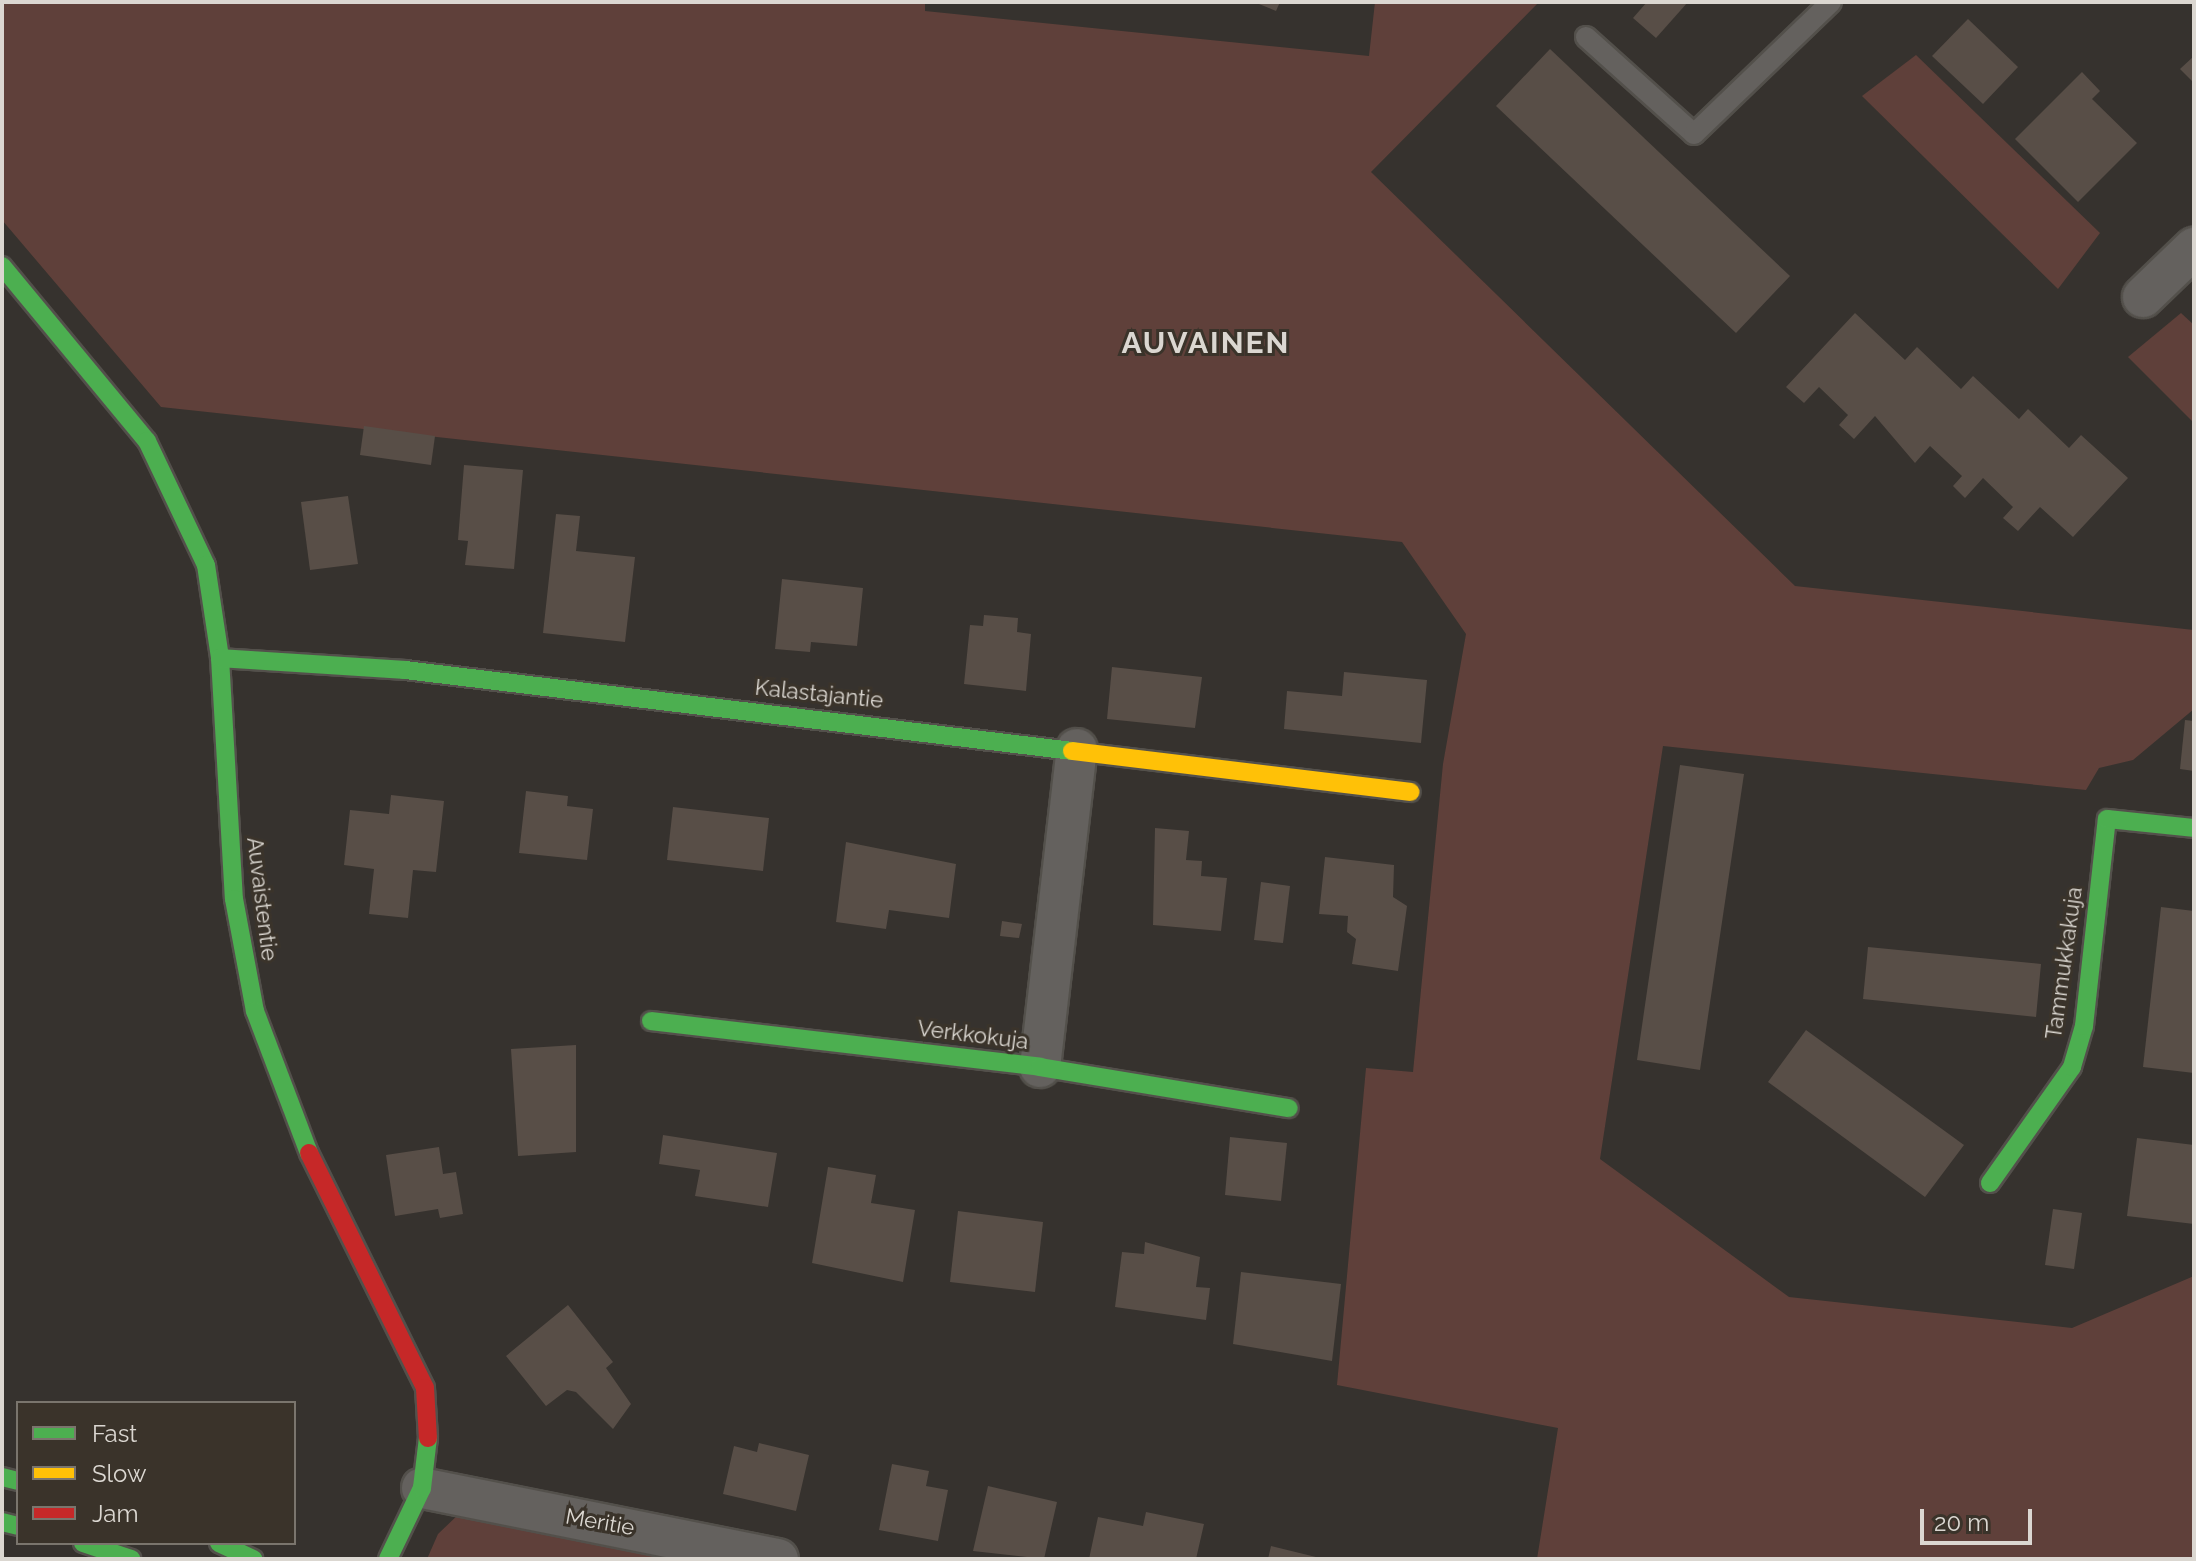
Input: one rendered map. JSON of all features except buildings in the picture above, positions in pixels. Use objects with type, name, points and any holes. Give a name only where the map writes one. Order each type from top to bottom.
[{"type":"street","points":[[2143,297],[2194,248]]},
{"type":"street","name":"Auvaistentie","points":[[2,266],[119,404],[174,484],[206,565],[220,658],[233,885],[255,1011],[293,1122],[425,1388],[429,1452],[422,1488],[388,1559]]},
{"type":"street","name":"Kalastajantie","points":[[220,658],[405,670],[1077,749],[1411,792]]},
{"type":"street","points":[[1040,1067],[1077,749]]},
{"type":"street","name":"Tammukkakuja","points":[[1990,1183],[2072,1067],[2084,1026],[2107,819],[2194,828]]},
{"type":"street","name":"Verkkokuja","points":[[651,1021],[1040,1067],[1289,1108]]},
{"type":"street","name":"Meritie","points":[[422,1488],[778,1559]]},
{"type":"street","points":[[89,1545],[131,1559]]},
{"type":"street","points":[[223,1545],[253,1559]]},
{"type":"lane","points":[[1586,37],[1694,134],[1831,2]]},
{"type":"shaded area","points":[[2,2],[925,2],[925,11],[1369,56],[1375,2],[1539,2],[1371,172],[1795,586],[2194,630],[2194,709],[2133,760],[2099,768],[2086,790],[1663,746],[1600,1159],[1789,1297],[2072,1328],[2194,1276],[2194,1559],[1537,1559],[1558,1428],[1337,1385],[1366,1068],[1413,1072],[1443,764],[1466,634],[1402,542],[161,407],[2,220]]},
{"type":"shaded area","points":[[1916,55],[2100,233],[2058,289],[1862,96]]},
{"type":"shaded area","points":[[2181,313],[2194,325],[2194,423],[2128,357]]},
{"type":"shaded area","points":[[461,1512],[676,1559],[427,1559],[438,1534]]},
{"type":"traffic: fast","points":[[2,266],[147,441],[206,565],[220,658],[234,899],[255,1011],[309,1153]]},
{"type":"traffic: fast","points":[[220,658],[405,670],[1072,751]]},
{"type":"traffic: fast","points":[[1990,1183],[2072,1067],[2084,1026],[2107,819],[2194,828]]},
{"type":"traffic: fast","points":[[651,1021],[1040,1067],[1289,1108]]},
{"type":"traffic: fast","points":[[388,1559],[422,1488],[428,1438]]},
{"type":"traffic: fast","points":[[2,1477],[16,1480]]},
{"type":"traffic: fast","points":[[2,1522],[16,1526]]},
{"type":"traffic: fast","points":[[89,1545],[131,1559]]},
{"type":"traffic: fast","points":[[223,1545],[253,1559]]},
{"type":"traffic: slow","points":[[1072,751],[1411,792]]},
{"type":"traffic: jam","points":[[309,1153],[425,1388],[428,1438]]},
{"type":"district","name":"AUVAINEN","points":[[1206,343]]}]
